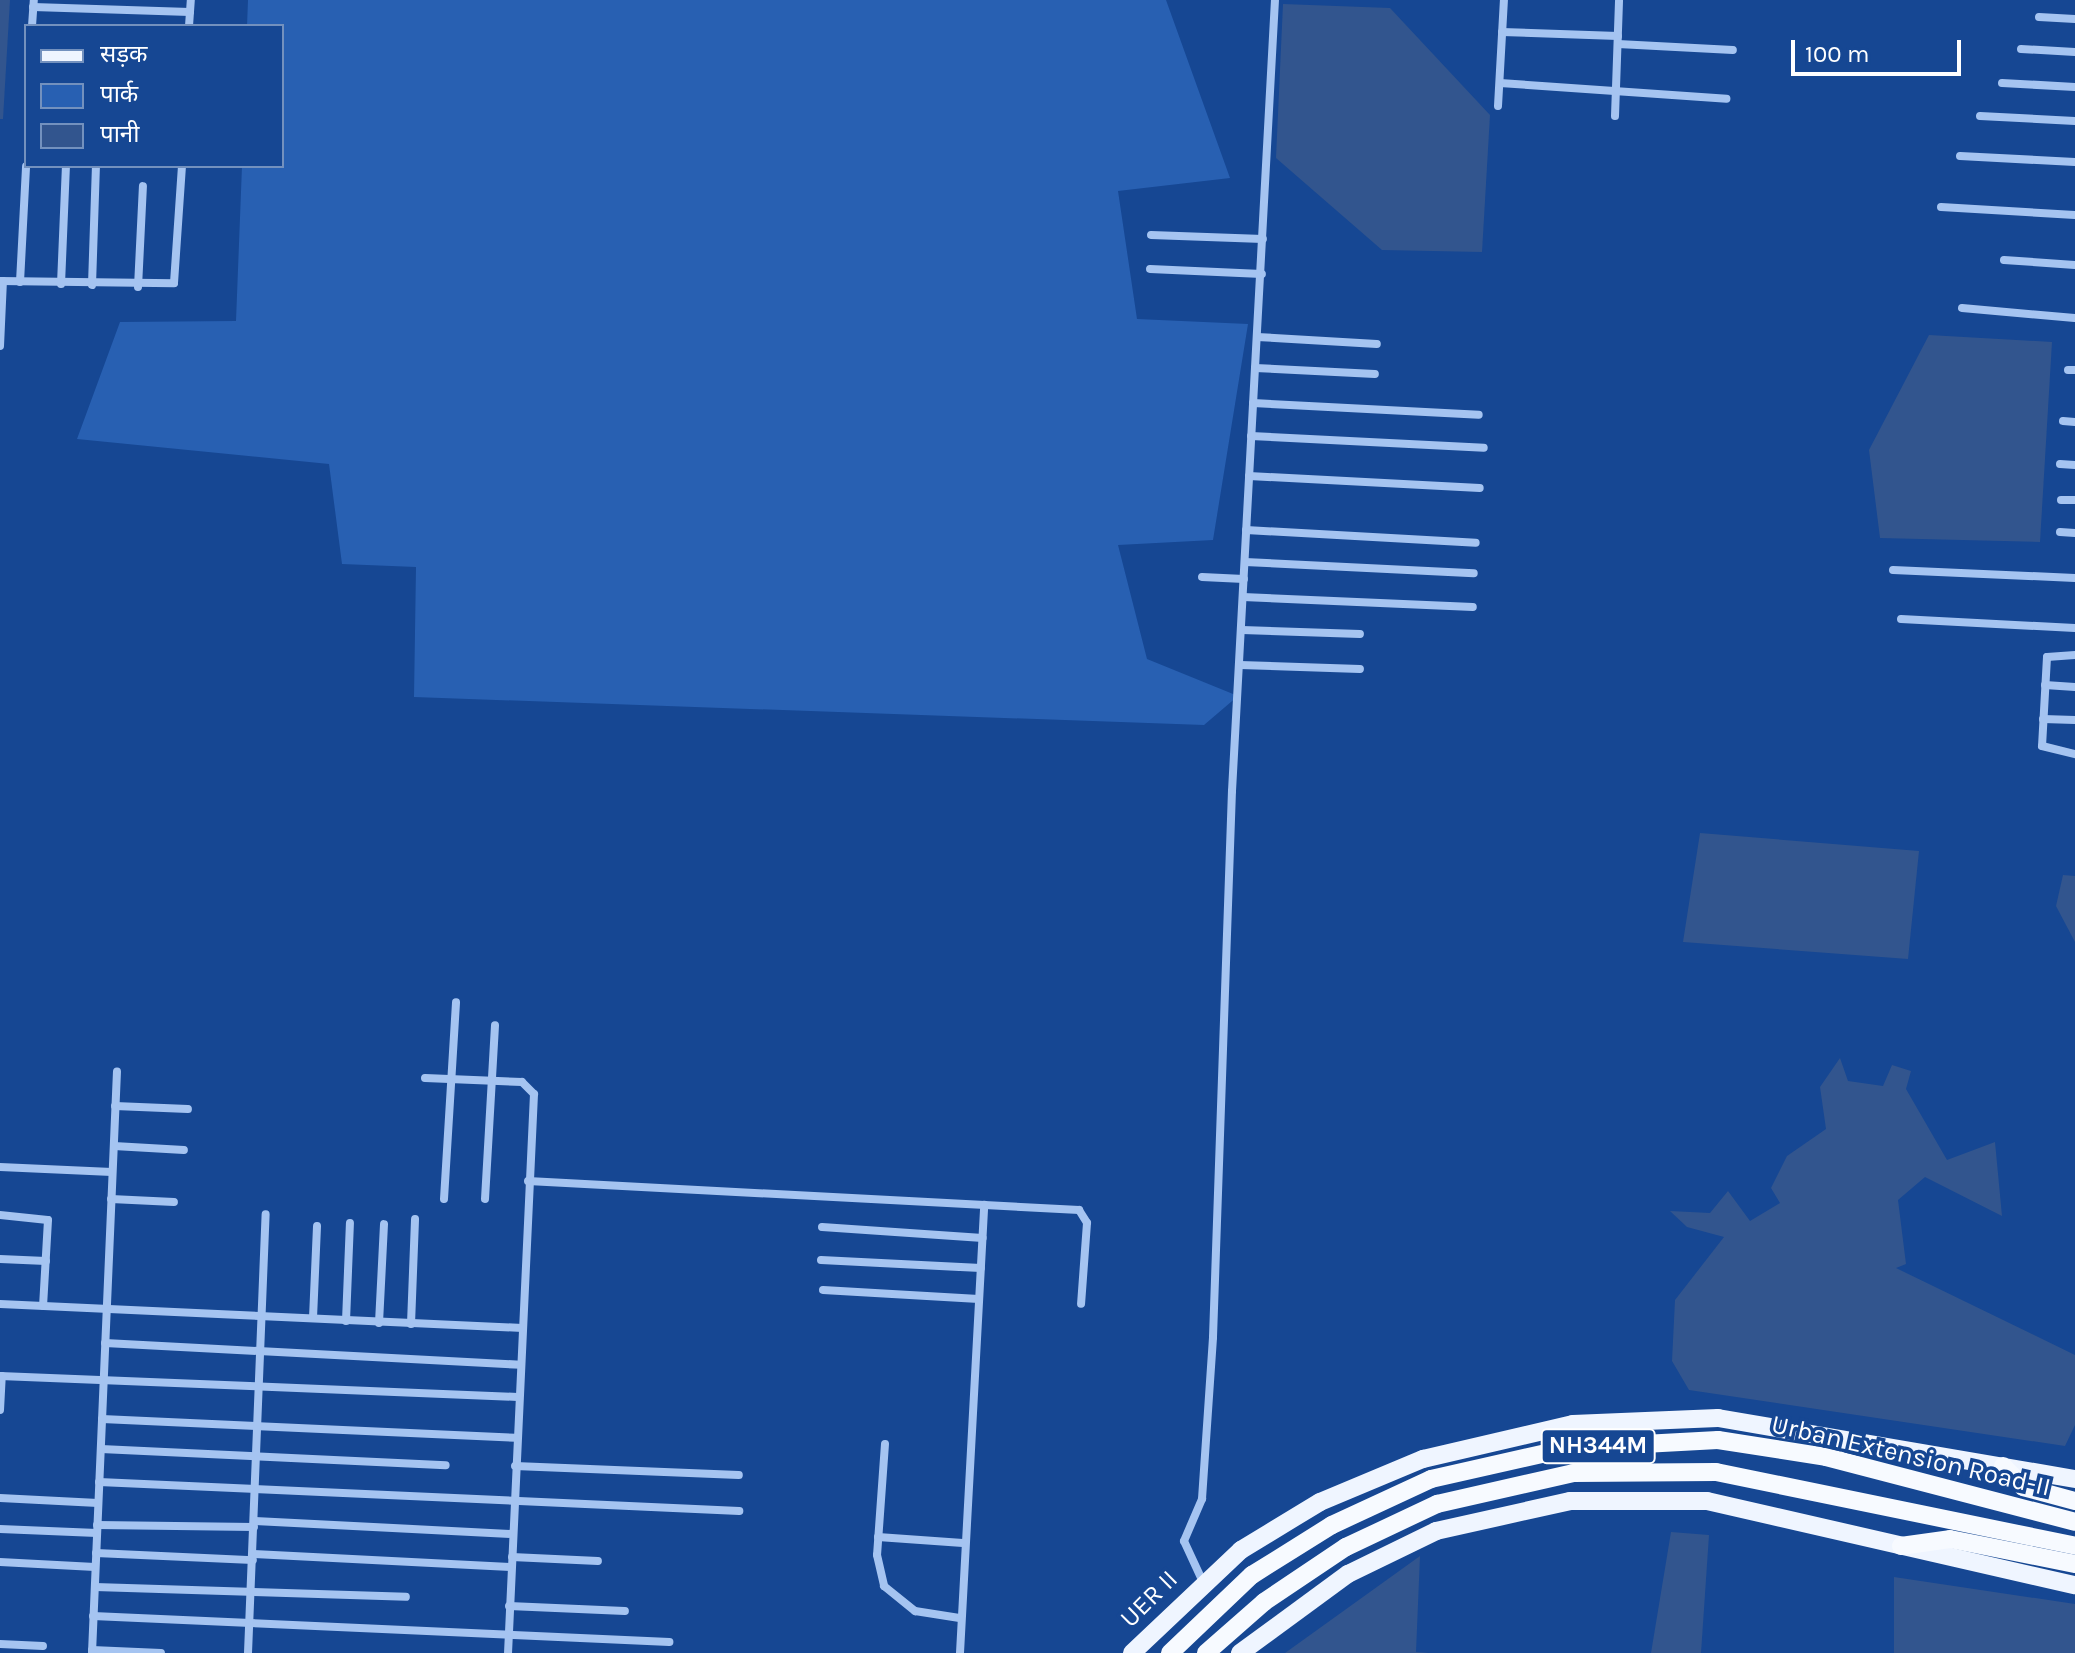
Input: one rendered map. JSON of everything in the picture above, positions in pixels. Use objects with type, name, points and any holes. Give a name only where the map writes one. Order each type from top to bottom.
[{"type":"highway","name":"Urban Extension Road-II","points":[[1170,1653],[1252,1575],[1332,1525],[1431,1479],[1569,1448],[1718,1440],[1826,1457],[2075,1522]]},
{"type":"highway","points":[[2003,1466],[2023,1487],[2075,1501]]},
{"type":"highway","name":"Urban Extension Road-II","points":[[1206,1653],[1264,1602],[1346,1547],[1437,1504],[1573,1473],[1716,1472],[2075,1546]]},
{"type":"highway","points":[[1901,1546],[1950,1539],[2075,1564]]},
{"type":"main road","name":"UER II","points":[[1137,1651],[1203,1582],[1320,1502],[1423,1459],[1573,1424],[1718,1418],[2075,1479]]},
{"type":"main road","points":[[1240,1653],[1348,1574],[1436,1531],[1570,1501],[1707,1501],[2075,1585]]},
{"type":"street","points":[[189,24],[191,0]]},
{"type":"street","points":[[1203,1582],[1184,1541],[1202,1499],[1204,1470],[1246,530],[1275,0]]},
{"type":"street","points":[[1498,106],[1504,0]]},
{"type":"street","points":[[1615,116],[1619,0]]},
{"type":"street","points":[[32,24],[34,3],[190,12]]},
{"type":"street","points":[[2039,17],[2075,19]]},
{"type":"street","points":[[1502,32],[1733,50]]},
{"type":"street","points":[[2021,49],[2075,52]]},
{"type":"street","points":[[1500,83],[1726,99]]},
{"type":"street","points":[[2002,83],[2075,87]]},
{"type":"street","points":[[1980,116],[2075,121]]},
{"type":"street","points":[[1960,156],[2075,162]]},
{"type":"street","points":[[20,282],[26,168]]},
{"type":"street","points":[[61,284],[66,168]]},
{"type":"street","points":[[92,285],[96,168]]},
{"type":"street","points":[[0,346],[2,281],[138,287],[166,286],[179,275],[182,168]]},
{"type":"street","points":[[138,287],[143,186]]},
{"type":"street","points":[[1941,207],[2075,215]]},
{"type":"street","points":[[1151,235],[1263,239]]},
{"type":"street","points":[[2004,260],[2075,265]]},
{"type":"street","points":[[1150,269],[1262,274]]},
{"type":"street","points":[[1962,308],[2075,318]]},
{"type":"street","points":[[1257,337],[1377,344]]},
{"type":"street","points":[[1255,368],[1375,374]]},
{"type":"street","points":[[1253,403],[1479,415]]},
{"type":"street","points":[[2063,421],[2075,422]]},
{"type":"street","points":[[1251,436],[1484,448]]},
{"type":"street","points":[[2060,464],[2075,465]]},
{"type":"street","points":[[1249,476],[1480,488]]},
{"type":"street","points":[[2061,500],[2075,500]]},
{"type":"street","points":[[1246,530],[1476,543]]},
{"type":"street","points":[[2060,532],[2075,533]]},
{"type":"street","points":[[1245,562],[1474,573]]},
{"type":"street","points":[[1893,570],[2075,578]]},
{"type":"street","points":[[1202,577],[1244,579]]},
{"type":"street","points":[[1243,597],[1473,607]]},
{"type":"street","points":[[1901,619],[2075,628]]},
{"type":"street","points":[[1242,630],[1360,634]]},
{"type":"street","points":[[2075,655],[2047,657],[2043,719],[2045,751],[2075,754]]},
{"type":"street","points":[[1240,665],[1360,669]]},
{"type":"street","points":[[2045,685],[2075,687]]},
{"type":"street","points":[[2043,719],[2075,720]]},
{"type":"street","points":[[444,1199],[456,1002]]},
{"type":"street","points":[[485,1199],[495,1025]]},
{"type":"street","points":[[117,1072],[92,1652],[161,1653]]},
{"type":"street","points":[[425,1078],[492,1081],[533,1089],[508,1653]]},
{"type":"street","points":[[115,1106],[188,1109]]},
{"type":"street","points":[[114,1146],[184,1150]]},
{"type":"street","points":[[0,1167],[112,1172]]},
{"type":"street","points":[[528,1181],[984,1205],[1084,1214],[1081,1304]]},
{"type":"street","points":[[111,1199],[174,1202]]},
{"type":"street","points":[[960,1653],[963,1543],[984,1205]]},
{"type":"street","points":[[248,1653],[265,1313],[266,1214]]},
{"type":"street","points":[[0,1215],[47,1219],[43,1306]]},
{"type":"street","points":[[411,1324],[415,1219]]},
{"type":"street","points":[[346,1321],[350,1223]]},
{"type":"street","points":[[379,1323],[384,1224]]},
{"type":"street","points":[[313,1318],[317,1226]]},
{"type":"street","points":[[822,1227],[983,1238]]},
{"type":"street","points":[[0,1259],[46,1261]]},
{"type":"street","points":[[821,1260],[981,1268]]},
{"type":"street","points":[[823,1290],[979,1299]]},
{"type":"street","points":[[0,1304],[265,1313],[379,1323],[522,1328]]},
{"type":"street","points":[[105,1343],[520,1365]]},
{"type":"street","points":[[0,1410],[1,1376],[261,1383],[518,1397]]},
{"type":"street","points":[[102,1419],[516,1438]]},
{"type":"street","points":[[885,1444],[878,1537],[879,1571],[890,1596],[915,1611],[959,1618]]},
{"type":"street","points":[[101,1449],[446,1465]]},
{"type":"street","points":[[515,1466],[739,1475]]},
{"type":"street","points":[[99,1482],[515,1498],[739,1511]]},
{"type":"street","points":[[0,1498],[98,1503]]},
{"type":"street","points":[[0,1529],[254,1524],[513,1534]]},
{"type":"street","points":[[878,1537],[963,1543]]},
{"type":"street","points":[[96,1553],[598,1561]]},
{"type":"street","points":[[0,1562],[95,1567]]},
{"type":"street","points":[[95,1587],[406,1597]]},
{"type":"street","points":[[509,1606],[625,1611]]},
{"type":"street","points":[[93,1616],[669,1642]]},
{"type":"street","points":[[0,1644],[43,1646]]},
{"type":"green space","points":[[248,0],[1166,0],[1230,178],[1118,191],[1137,319],[1248,324],[1213,540],[1118,545],[1147,659],[1238,696],[1204,725],[414,697],[416,567],[342,564],[329,464],[77,439],[120,322],[236,321],[242,168],[284,168],[284,24],[247,24]]},
{"type":"water","points":[[0,0],[10,0],[3,119],[0,119]]},
{"type":"water","points":[[1283,4],[1390,8],[1490,115],[1482,252],[1382,250],[1276,158]]},
{"type":"water","points":[[1929,335],[2052,342],[2040,542],[1880,538],[1869,450]]},
{"type":"water","points":[[1700,833],[1919,851],[1908,959],[1683,942]]},
{"type":"water","points":[[2063,875],[2075,876],[2075,942],[2056,906]]},
{"type":"water","points":[[1840,1058],[1848,1081],[1883,1086],[1892,1065],[1911,1071],[1906,1089],[1947,1160],[1995,1142],[2002,1216],[1925,1177],[1898,1200],[1906,1264],[1896,1268],[2075,1355],[2075,1425],[2065,1446],[1689,1390],[1672,1361],[1675,1300],[1724,1237],[1687,1227],[1670,1211],[1710,1213],[1728,1191],[1750,1221],[1780,1203],[1771,1188],[1787,1156],[1826,1129],[1820,1087]]},
{"type":"water","points":[[1671,1532],[1709,1535],[1701,1653],[1651,1653]]},
{"type":"water","points":[[1420,1556],[1416,1652],[1429,1653],[1285,1653]]},
{"type":"water","points":[[1894,1577],[2075,1604],[2075,1653],[1894,1653]]}]
